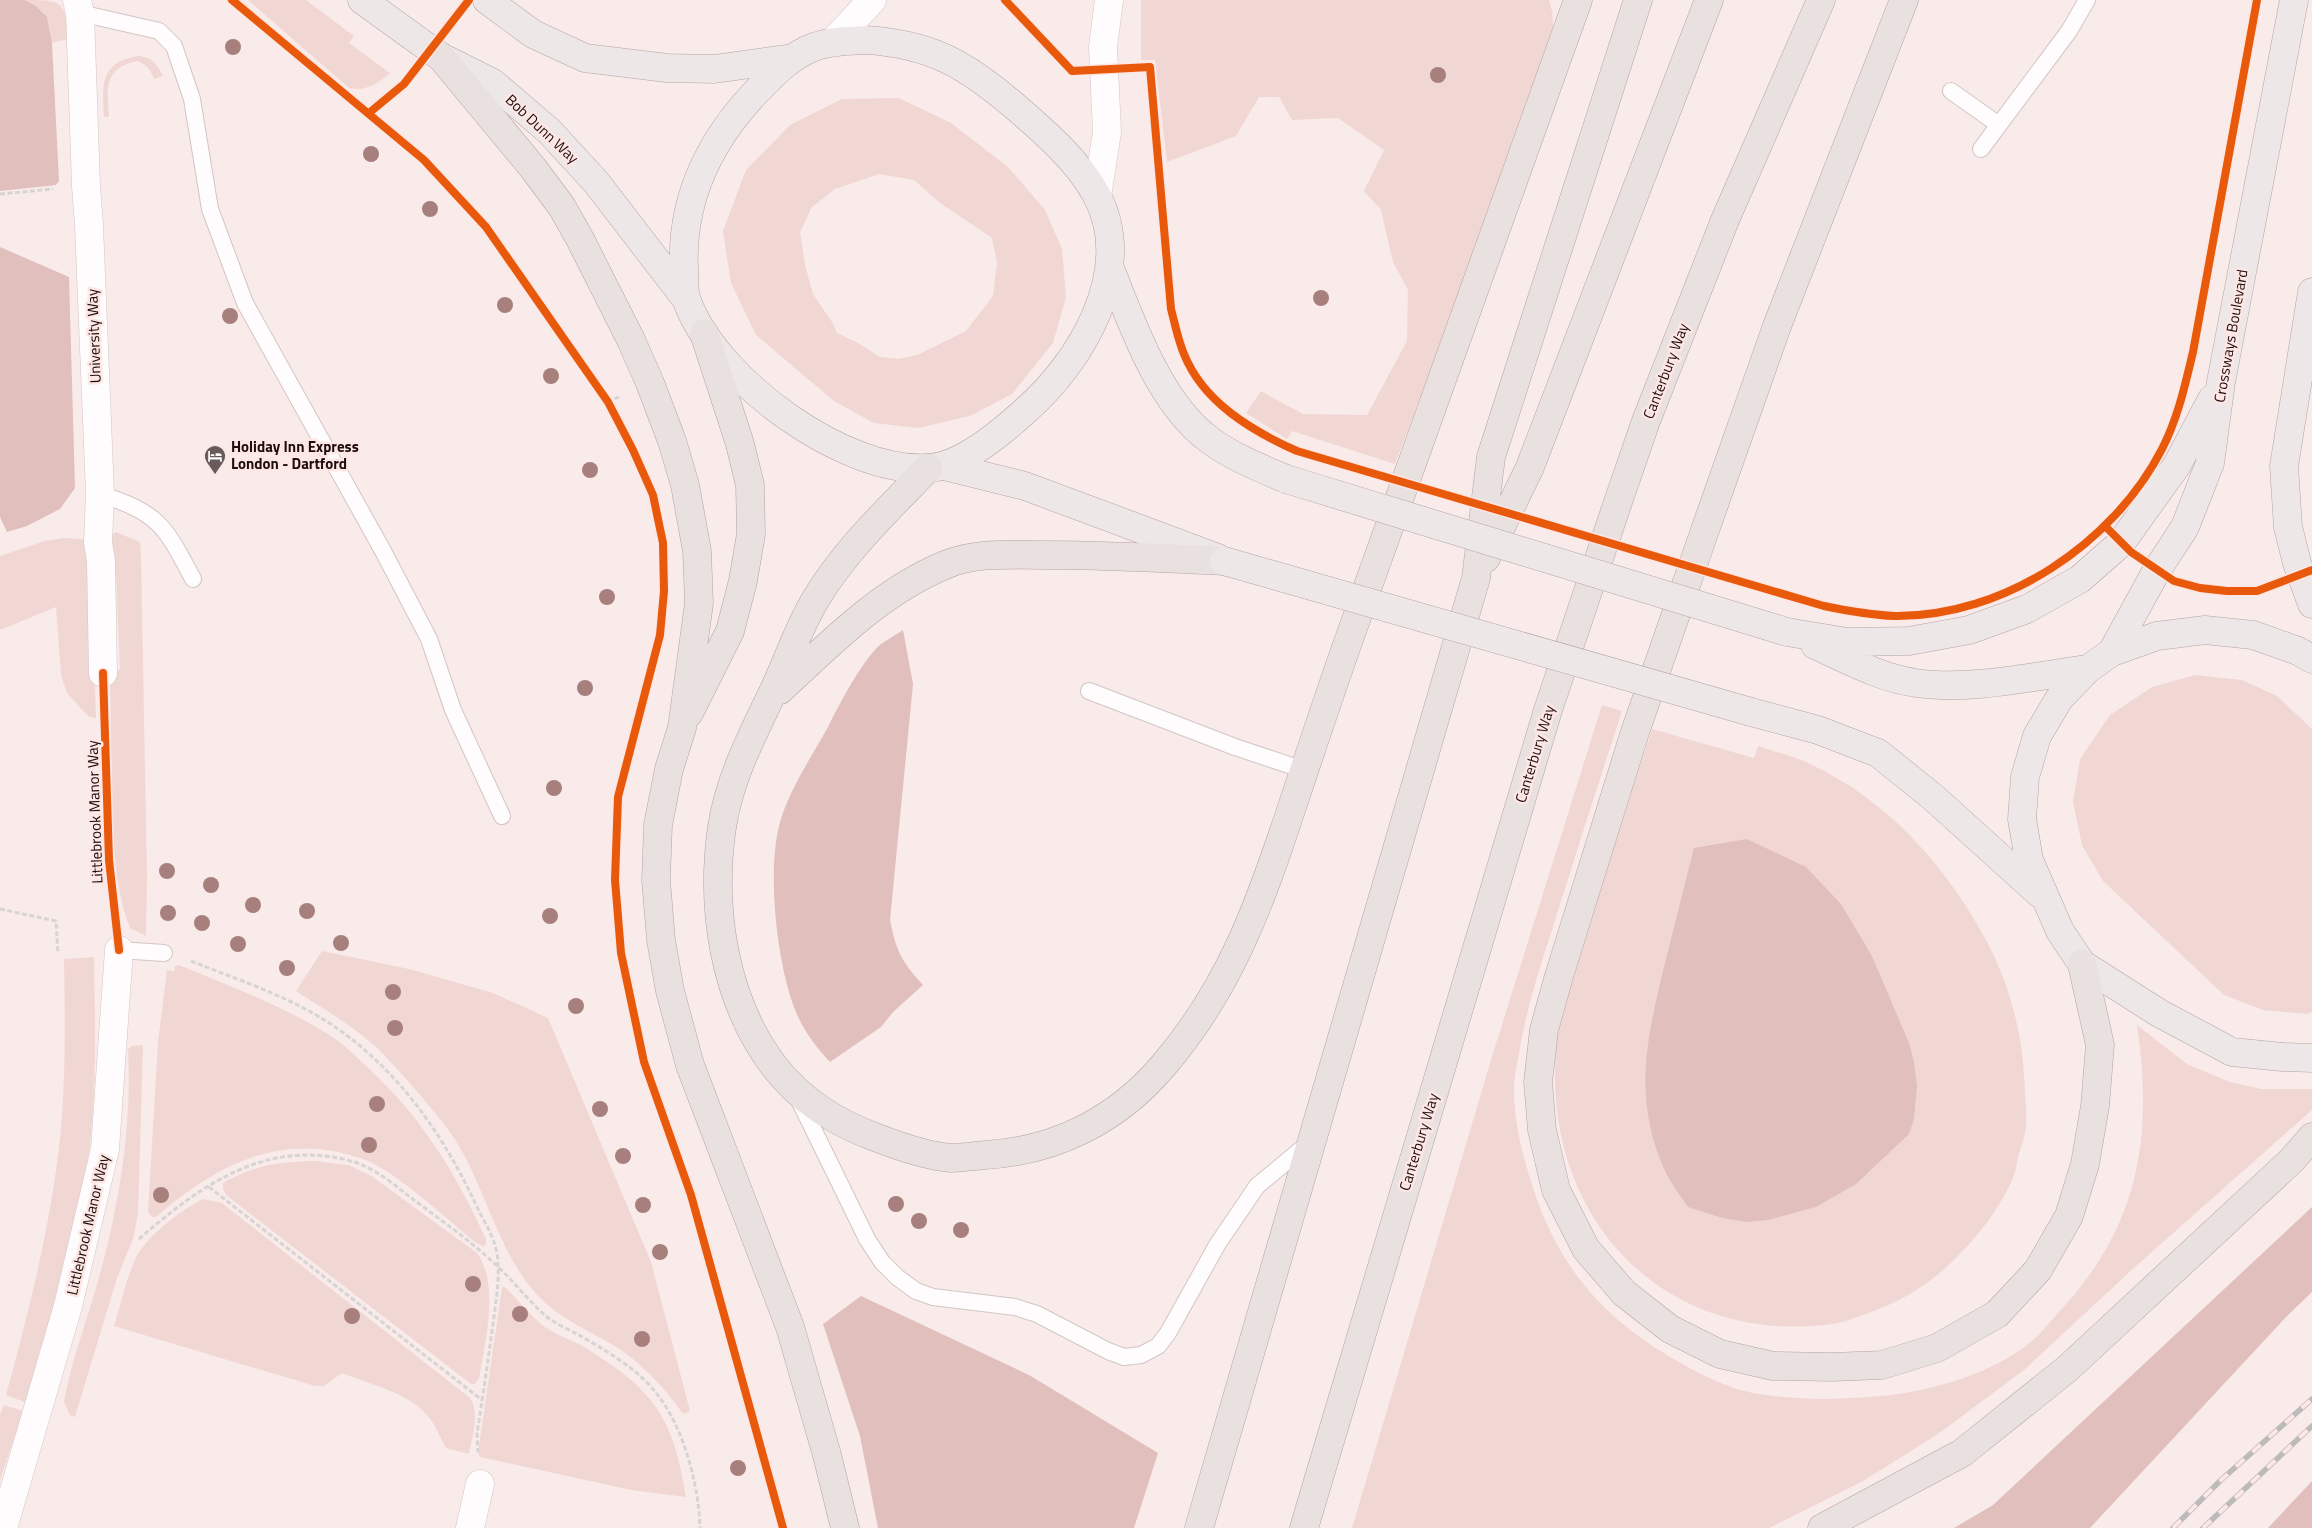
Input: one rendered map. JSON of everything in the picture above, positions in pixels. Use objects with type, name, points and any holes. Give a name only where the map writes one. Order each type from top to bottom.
[{"type":"highway","points":[[936,467],[865,533],[816,598],[770,700],[747,744],[731,786],[722,823],[718,889],[726,956],[742,1009],[758,1042],[775,1067],[819,1109],[857,1131],[900,1146],[951,1158],[1016,1154],[1074,1135],[1122,1105],[1154,1075],[1203,1014],[1235,959],[1262,898],[1304,770],[1578,0]]},
{"type":"highway","points":[[1199,1528],[1476,578],[1491,457],[1638,0]]},
{"type":"highway","points":[[1476,578],[1530,467],[1709,0]]},
{"type":"highway","name":"Canterbury Way","points":[[1304,1528],[1548,710],[1619,500],[1646,421],[1724,220],[1821,0]]},
{"type":"highway","points":[[1904,0],[1777,326],[1635,732],[1559,976],[1544,1030],[1538,1082],[1542,1130],[1556,1190],[1586,1248],[1624,1293],[1670,1328],[1720,1354],[1773,1366],[1832,1367],[1882,1365],[1937,1348],[1997,1314],[2038,1270],[2069,1216],[2087,1155],[2095,1106],[2100,1045],[2082,964]]},
{"type":"highway","points":[[441,57],[486,93],[533,168],[562,207],[631,340],[677,456],[693,521],[699,576],[698,611],[692,643],[682,728],[662,800],[657,845],[656,880],[670,991],[696,1082],[749,1215],[790,1327],[825,1446],[845,1528]]},
{"type":"highway","points":[[682,728],[730,630],[743,581],[751,534],[750,485],[740,444],[704,333]]},
{"type":"highway","points":[[770,700],[854,620],[899,588],[946,564],[984,556],[1117,555],[1224,561]]},
{"type":"highway","points":[[1822,1528],[1962,1453],[2060,1375],[2292,1160],[2312,1136]]},
{"type":"main road","points":[[487,0],[533,34],[585,58],[667,68],[714,69],[793,58]]},
{"type":"main road","name":"Crossways Boulevard","points":[[2112,652],[2166,575],[2210,463],[2222,382],[2294,0]]},
{"type":"main road","points":[[370,6],[441,57]]},
{"type":"main road","points":[[686,299],[684,255],[687,220],[693,192],[703,168],[719,138],[743,105],[793,58],[812,47],[833,42],[866,40],[896,42],[921,48],[960,65],[990,85],[1054,141],[1077,167],[1097,196],[1105,217],[1111,250],[1110,268],[1093,322],[1070,363],[1047,391],[1014,422],[983,444],[936,467]]},
{"type":"main road","name":"Bob Dunn Way","points":[[486,93],[549,131],[596,182],[686,299],[704,333],[728,364],[786,416],[821,439],[877,461],[936,467],[1025,486],[1224,561],[1818,730],[1878,753],[1934,798],[2046,899]]},
{"type":"main road","points":[[1110,268],[1136,335],[1157,375],[1180,410],[1210,441],[1246,462],[1286,479],[1787,632],[1847,642],[1909,641],[1969,630],[2027,609],[2080,579],[2121,544],[2177,465],[2222,382]]},
{"type":"main road","points":[[2312,292],[2284,466],[2288,527],[2301,574],[2312,604]]},
{"type":"main road","points":[[2312,659],[2298,651],[2252,635],[2205,630],[2157,636],[2112,652],[2088,669],[2058,699],[2037,736],[2025,777],[2022,819],[2029,860],[2060,931],[2082,964],[2159,1013],[2232,1052],[2312,1058]]},
{"type":"main road","points":[[1787,632],[1872,671],[1916,683],[1979,684],[2088,669]]},
{"type":"street","points":[[833,42],[872,0]]},
{"type":"street","points":[[1097,196],[1107,132],[1103,47],[1109,0]]},
{"type":"street","name":"University Way","points":[[78,6],[100,494],[98,543],[101,561],[103,673]]},
{"type":"street","name":"Littlebrook Manor Way","points":[[3,1528],[68,1306],[105,1149],[119,950]]},
{"type":"street","points":[[470,1528],[480,1484]]},
{"type":"lane","points":[[1982,149],[2069,31],[2087,0]]},
{"type":"lane","points":[[78,6],[159,31],[174,46],[192,99],[210,209],[245,303],[383,551],[429,639],[453,710],[502,816]]},
{"type":"lane","points":[[1951,91],[1999,125]]},
{"type":"lane","points":[[100,494],[125,502],[153,517],[171,537],[193,579]]},
{"type":"lane","points":[[1089,691],[1235,747],[1304,770]]},
{"type":"lane","points":[[119,950],[164,953]]},
{"type":"lane","points":[[791,1084],[867,1239],[882,1262],[897,1278],[916,1291],[933,1297],[1016,1308],[1037,1314],[1108,1351],[1124,1357],[1141,1355],[1158,1346],[1168,1333],[1217,1245],[1257,1186],[1312,1141]]},
{"type":"path","points":[[0,194],[86,186]]},
{"type":"path","points":[[604,396],[612,410]]},
{"type":"path","points":[[2166,575],[2200,588],[2227,591],[2257,591],[2301,574]]},
{"type":"path","points":[[0,909],[56,921],[58,954]]},
{"type":"path","points":[[164,953],[269,992],[325,1021],[359,1046],[389,1073],[441,1137],[464,1177],[495,1244],[497,1266],[496,1296],[477,1433],[480,1484]]},
{"type":"path","points":[[139,1239],[163,1218],[208,1187],[236,1170],[256,1162],[278,1156],[308,1155],[336,1157],[361,1164],[387,1180],[497,1266],[548,1318],[612,1355],[657,1393],[671,1414],[685,1447],[699,1512],[700,1528]]},
{"type":"path","points":[[208,1187],[482,1400]]},
{"type":"shaded area","points":[[0,0],[25,0],[36,6],[47,17],[52,43],[59,181],[56,185],[0,191]]},
{"type":"shaded area","points":[[25,0],[54,2],[60,5],[66,16],[67,39],[52,43],[48,22],[43,12]]},
{"type":"shaded area","points":[[248,0],[306,0],[354,36],[349,43],[390,73],[381,81],[371,86],[360,89],[349,88]]},
{"type":"shaded area","points":[[1141,0],[1549,0],[1554,36],[1517,142],[1395,464],[1292,431],[1287,439],[1246,413],[1261,391],[1303,414],[1367,415],[1407,341],[1408,290],[1393,262],[1381,210],[1364,191],[1384,150],[1338,118],[1292,120],[1279,97],[1259,97],[1236,136],[1167,162],[1155,60],[1141,60]]},
{"type":"shaded area","points":[[138,56],[154,62],[163,76],[154,79],[148,68],[137,61],[118,69],[110,81],[108,89],[109,117],[104,117],[103,95],[106,77],[116,64]]},
{"type":"shaded area","points":[[899,98],[951,123],[1008,167],[1045,210],[1062,249],[1066,297],[1053,343],[1012,394],[970,416],[918,428],[874,423],[834,401],[756,335],[731,283],[723,231],[746,170],[790,125],[842,99]],"holes":[[[879,174],[914,180],[940,203],[992,238],[997,263],[993,296],[966,331],[917,355],[899,359],[880,357],[860,344],[837,333],[832,322],[813,294],[805,265],[800,232],[812,207],[835,189]]]},
{"type":"shaded area","points":[[0,247],[69,277],[75,488],[60,509],[27,526],[7,532],[0,517]]},
{"type":"shaded area","points":[[116,532],[140,542],[141,555],[147,878],[146,936],[130,928],[120,894],[115,858],[110,671],[120,670],[116,575],[107,555],[108,537]]},
{"type":"shaded area","points":[[63,538],[81,539],[90,543],[96,718],[89,717],[67,693],[61,675],[56,607],[0,630],[0,556],[45,541]]},
{"type":"shaded area","points":[[903,630],[913,684],[890,920],[901,956],[923,985],[893,1012],[881,1027],[830,1062],[820,1051],[799,1019],[789,993],[784,970],[779,946],[774,894],[774,869],[779,826],[788,800],[800,775],[852,683],[874,651],[881,644]]},
{"type":"shaded area","points":[[2195,675],[2242,680],[2277,696],[2312,729],[2312,1012],[2308,1014],[2263,1010],[2224,995],[2103,881],[2082,845],[2073,802],[2080,759],[2110,715],[2152,687]]},
{"type":"shaded area","points":[[1602,705],[1622,711],[1541,963],[1529,1007],[1515,1075],[1514,1102],[1517,1127],[1533,1188],[1544,1217],[1571,1268],[1588,1290],[1629,1329],[1687,1367],[1744,1391],[1770,1396],[1839,1399],[1874,1397],[1928,1388],[1965,1377],[2001,1362],[2032,1341],[2084,1282],[2106,1249],[2122,1215],[2134,1180],[2141,1144],[2143,1106],[2142,1066],[2137,1025],[2187,1064],[2230,1082],[2261,1089],[2312,1089],[2312,1110],[2136,1266],[2024,1370],[1938,1434],[1863,1481],[1769,1528],[1352,1528],[1491,1060]]},
{"type":"shaded area","points":[[1652,729],[1754,758],[1758,746],[1784,754],[1810,764],[1865,796],[1913,838],[1953,888],[1987,942],[2010,997],[2022,1055],[2026,1122],[2025,1134],[2016,1169],[2007,1191],[1973,1240],[1925,1285],[1890,1305],[1844,1322],[1773,1326],[1719,1315],[1671,1294],[1630,1263],[1597,1224],[1573,1176],[1559,1123],[1555,1065],[1560,1023],[1575,962]]},
{"type":"shaded area","points":[[1747,839],[1806,867],[1841,904],[1872,956],[1909,1043],[1917,1086],[1914,1119],[1909,1134],[1856,1184],[1816,1207],[1768,1220],[1747,1222],[1722,1218],[1688,1207],[1677,1191],[1667,1175],[1656,1148],[1649,1122],[1646,1097],[1646,1071],[1652,1020],[1694,848]]},
{"type":"shaded area","points":[[322,951],[409,969],[493,993],[548,1018],[651,1262],[690,1411],[683,1414],[643,1367],[613,1345],[560,1315],[533,1290],[510,1257],[468,1164],[456,1141],[441,1121],[382,1053],[362,1035],[296,991]]},
{"type":"shaded area","points":[[94,957],[94,1080],[92,1129],[85,1185],[64,1279],[27,1403],[6,1395],[38,1267],[56,1170],[62,1116],[64,1071],[64,959]]},
{"type":"shaded area","points":[[179,965],[280,1008],[319,1028],[348,1049],[403,1104],[434,1145],[474,1214],[486,1239],[484,1247],[469,1237],[405,1184],[378,1166],[348,1154],[312,1149],[287,1150],[263,1154],[240,1162],[196,1186],[156,1217],[152,1217],[148,1212],[158,1042],[167,970],[174,971],[175,966]]},
{"type":"shaded area","points":[[143,1045],[138,1214],[133,1239],[117,1278],[75,1417],[70,1415],[64,1402],[100,1274],[119,1191],[128,1106],[128,1049],[132,1046]]},
{"type":"shaded area","points":[[315,1161],[348,1165],[370,1175],[477,1253],[484,1266],[488,1281],[489,1314],[479,1379],[475,1384],[471,1384],[231,1199],[224,1190],[223,1183],[260,1167],[280,1163]]},
{"type":"shaded area","points":[[203,1199],[222,1203],[470,1398],[475,1418],[469,1454],[446,1448],[431,1420],[413,1403],[402,1396],[342,1373],[324,1386],[315,1386],[114,1326],[130,1271],[142,1248],[166,1223]]},
{"type":"shaded area","points":[[2312,1207],[2312,1292],[2287,1316],[2090,1528],[1954,1528],[1993,1505]]},
{"type":"shaded area","points":[[502,1287],[506,1288],[545,1327],[608,1362],[644,1392],[666,1425],[674,1445],[686,1497],[631,1490],[480,1457],[478,1453]]},
{"type":"shaded area","points":[[861,1296],[1029,1375],[1158,1453],[1134,1528],[878,1528],[860,1436],[823,1324]]},
{"type":"shaded area","points":[[4,1405],[23,1411],[0,1480],[0,1415]]},
{"type":"shaded area","points":[[2312,1481],[2312,1528],[2268,1528]]},
{"type":"railway","points":[[2173,1528],[2221,1480],[2312,1399]]},
{"type":"railway","points":[[2203,1528],[2312,1426]]},
{"type":"cycle path","points":[[232,0],[424,160],[486,227],[608,402],[633,450],[653,495],[663,543],[664,591],[660,635],[618,797],[615,880],[621,953],[644,1062],[691,1195],[783,1528]]},
{"type":"cycle path","points":[[369,113],[404,84],[469,0]]},
{"type":"cycle path","points":[[1005,0],[1072,71],[1150,67],[1171,309],[1177,332],[1192,371],[1203,387],[1216,401],[1246,424],[1297,451],[1824,606],[1877,615],[1895,616],[1936,613],[1976,604],[2014,589],[2051,568],[2085,544],[2115,515],[2141,483],[2162,449],[2177,413],[2193,352],[2257,0]]},
{"type":"cycle path","points":[[2105,526],[2131,552],[2174,581],[2200,588],[2227,591],[2257,591],[2312,570]]},
{"type":"cycle path","points":[[103,673],[109,860],[119,950]]},
{"type":"place","name":"Holiday Inn Express London - Dartford","points":[[215,475]]}]
